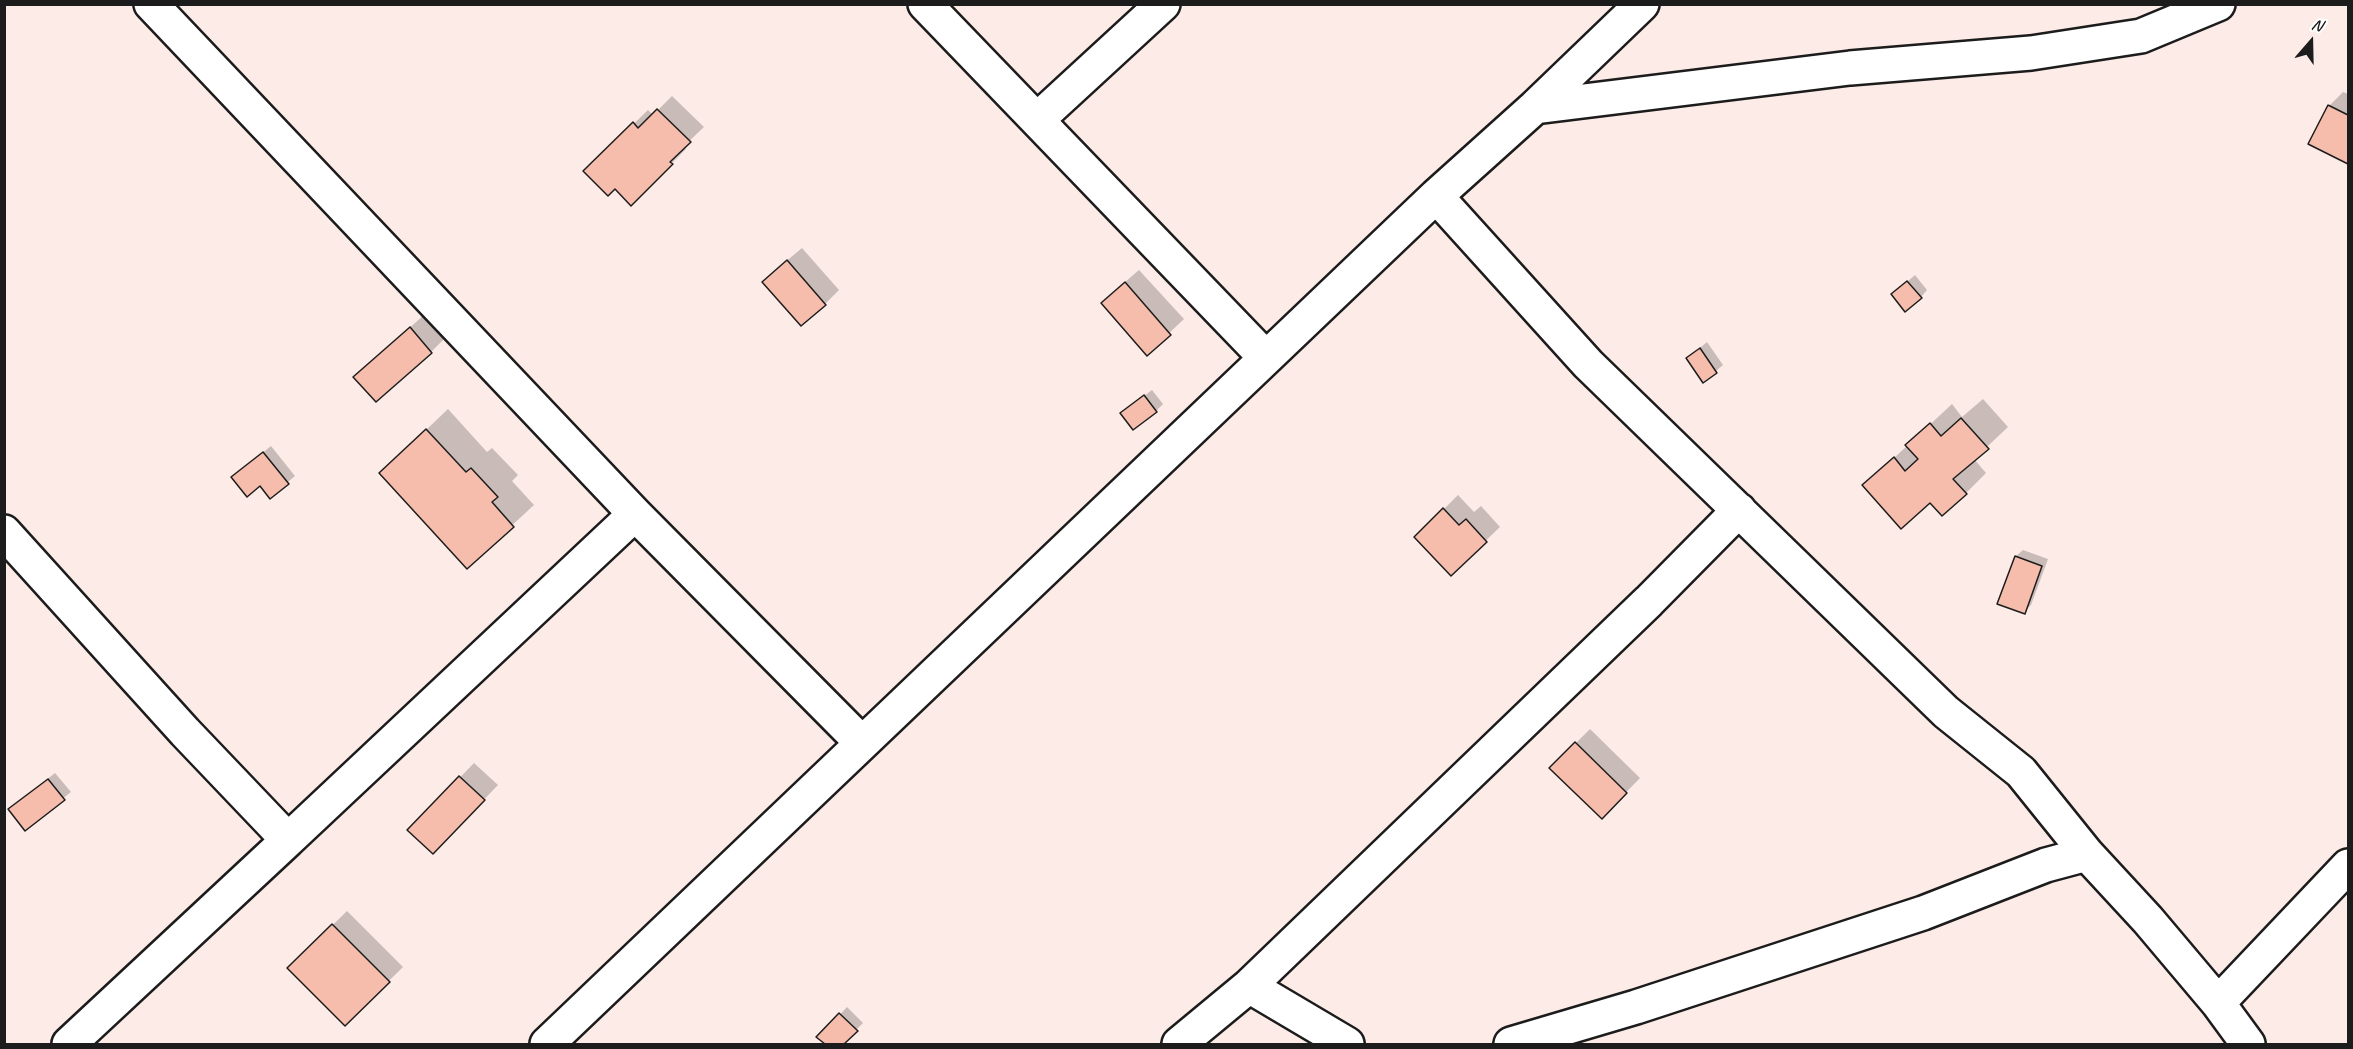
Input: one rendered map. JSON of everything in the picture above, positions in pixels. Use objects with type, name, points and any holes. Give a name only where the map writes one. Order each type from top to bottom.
[{"type":"street","points":[[151,4],[635,514],[862,744]]},
{"type":"street","points":[[925,4],[1266,358]]},
{"type":"street","points":[[1037,120],[1163,4]]},
{"type":"street","points":[[547,1044],[1436,196],[1535,107],[1642,4]]},
{"type":"street","points":[[1535,107],[1850,68],[2031,53],[2141,36],[2218,4]]},
{"type":"street","points":[[1436,196],[1588,364],[1946,712],[2021,772],[2087,854],[2148,920],[2218,1003],[2248,1044]]},
{"type":"street","points":[[1179,1044],[1249,986],[1649,601],[1740,510]]},
{"type":"street","points":[[69,1044],[635,514]]},
{"type":"street","points":[[4,532],[185,732],[288,840]]},
{"type":"street","points":[[1510,1044],[1636,1007],[1923,913],[2046,865],[2087,854]]},
{"type":"street","points":[[2218,1003],[2349,866]]},
{"type":"street","points":[[1249,986],[1347,1044]]},
{"type":"building","points":[[2328,105],[2348,115],[2348,164],[2308,144]]},
{"type":"building","points":[[657,109],[691,142],[670,162],[673,164],[631,206],[615,189],[608,196],[583,171],[633,122],[638,128]]},
{"type":"building","points":[[787,260],[826,305],[801,326],[762,282]]},
{"type":"building","points":[[1907,281],[1922,298],[1905,312],[1891,294]]},
{"type":"building","points":[[1125,282],[1171,335],[1147,356],[1101,303]]},
{"type":"building","points":[[410,327],[432,353],[376,402],[353,377]]},
{"type":"building","points":[[1700,348],[1717,373],[1703,383],[1686,358]]},
{"type":"building","points":[[1144,395],[1157,412],[1133,430],[1120,413]]},
{"type":"building","points":[[1961,418],[1989,449],[1953,479],[1967,494],[1942,516],[1930,503],[1901,529],[1862,485],[1894,457],[1905,471],[1918,459],[1905,445],[1930,423],[1941,436]]},
{"type":"building","points":[[426,429],[466,472],[471,468],[498,497],[492,502],[514,527],[467,569],[379,473]]},
{"type":"building","points":[[263,452],[289,484],[270,499],[260,486],[247,497],[231,477]]},
{"type":"building","points":[[1443,508],[1459,525],[1466,519],[1487,542],[1451,576],[1414,537]]},
{"type":"building","points":[[2015,556],[2042,566],[2025,614],[1997,604]]},
{"type":"building","points":[[1575,742],[1627,793],[1602,819],[1549,768]]},
{"type":"building","points":[[459,776],[485,800],[433,854],[407,830]]},
{"type":"building","points":[[48,779],[65,800],[25,831],[8,809]]},
{"type":"building","points":[[332,924],[390,982],[345,1026],[287,968]]},
{"type":"building","points":[[839,1013],[858,1031],[844,1044],[825,1044],[816,1037]]}]
